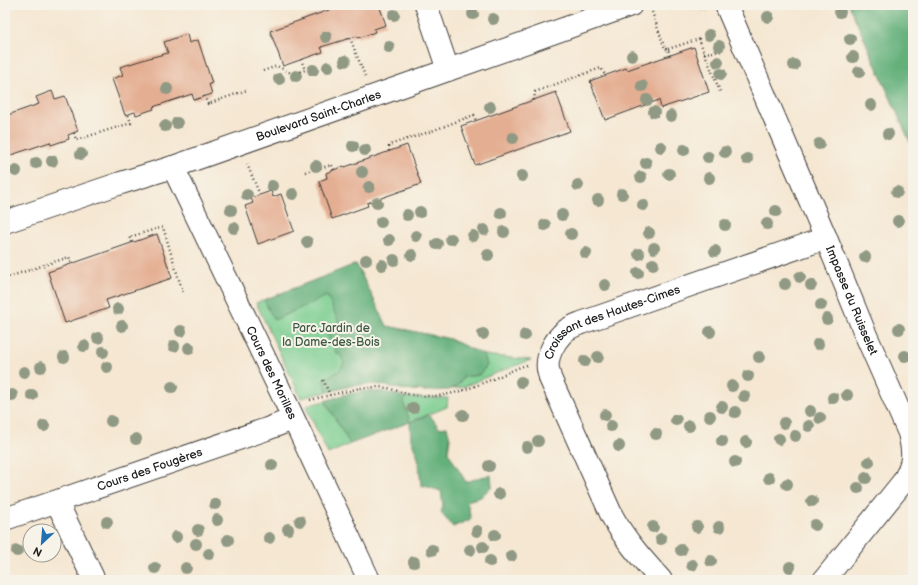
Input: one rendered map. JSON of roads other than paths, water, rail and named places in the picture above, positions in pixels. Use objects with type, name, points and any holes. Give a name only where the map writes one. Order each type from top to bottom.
[{"type":"street","points":[[426,5],[448,70]]},
{"type":"street","name":"Boulevard Saint-Charles","points":[[5,222],[173,167],[631,5]]},
{"type":"street","name":"Impasse du Ruisselet","points":[[726,5],[909,433],[913,448],[909,472],[903,482],[824,580]]},
{"type":"street","name":"Cours des Morilles","points":[[173,167],[369,580]]},
{"type":"street","name":"Croissant des Hautes-Cimes","points":[[661,580],[637,553],[620,530],[612,516],[550,378],[548,361],[551,351],[556,341],[571,327],[826,238]]},
{"type":"street","name":"Cours des Fougères","points":[[5,519],[293,419]]},
{"type":"street","points":[[56,502],[94,580]]},
{"type":"park label","name":"Parc Jardin de la Dame-des-Bois","points":[[331,335]]}]
